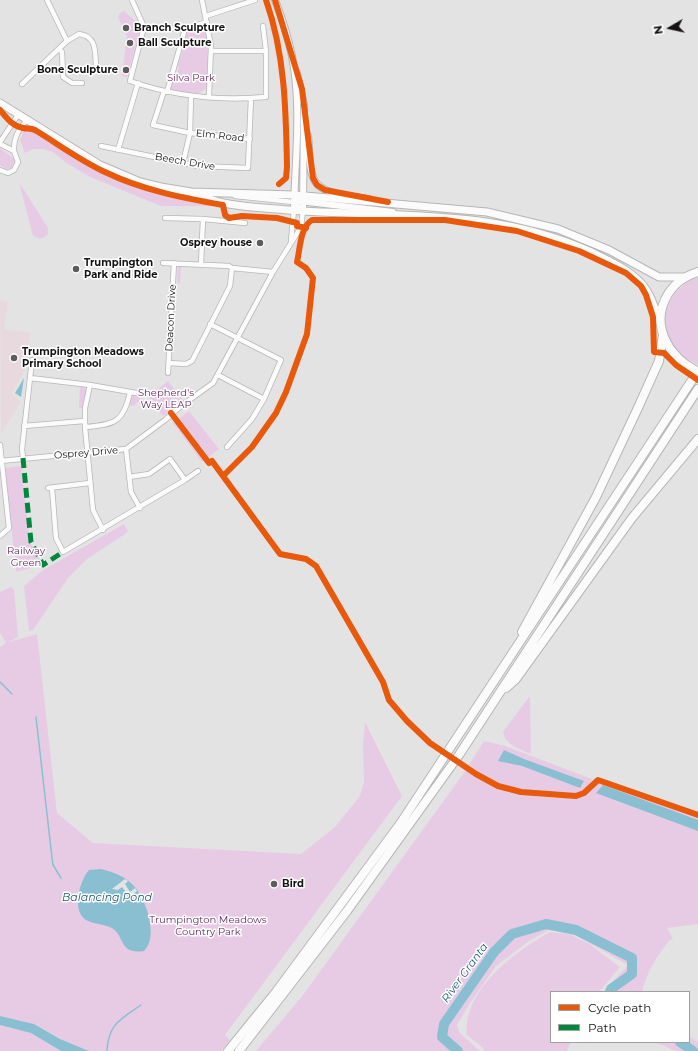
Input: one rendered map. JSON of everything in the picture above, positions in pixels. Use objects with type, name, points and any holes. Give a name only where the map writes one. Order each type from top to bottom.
[{"type":"highway","points":[[228,1051],[276,992],[400,824],[698,372],[686,364],[672,351],[663,335],[660,324],[666,297],[675,284],[685,277],[698,272]]},
{"type":"highway","points":[[513,653],[526,624],[596,497],[658,361],[663,335]]},
{"type":"highway","points":[[239,1051],[348,911],[459,755],[698,389]]},
{"type":"highway","points":[[498,695],[516,679],[632,518],[698,439]]},
{"type":"main road","points":[[0,103],[100,165],[129,177],[161,187],[191,192],[214,201],[299,210],[386,215],[421,214],[478,220],[522,228],[572,244],[604,258],[632,275],[641,283],[651,299],[660,324]]},
{"type":"main road","points":[[191,192],[208,191],[294,195],[303,199],[388,202],[487,212],[540,224],[592,242],[659,277],[685,277]]},
{"type":"street","points":[[47,0],[67,41]]},
{"type":"street","points":[[132,0],[144,27],[130,81],[166,92],[191,96],[266,97],[266,51],[263,26]]},
{"type":"street","points":[[202,0],[211,51],[209,96]]},
{"type":"street","points":[[206,16],[255,0]]},
{"type":"street","points":[[275,0],[292,56],[304,105],[312,175],[317,185],[329,191],[388,202]]},
{"type":"street","points":[[144,27],[185,29],[207,22]]},
{"type":"street","points":[[185,29],[166,92],[153,125],[190,133]]},
{"type":"street","points":[[22,84],[67,41],[79,34],[88,36],[92,40],[95,49],[96,67]]},
{"type":"street","points":[[59,49],[62,52],[63,77],[72,83],[82,83]]},
{"type":"street","points":[[211,51],[266,51]]},
{"type":"street","points":[[292,56],[297,112],[294,195],[299,210]]},
{"type":"street","points":[[118,150],[138,83]]},
{"type":"street","name":"Elm Road","points":[[183,163],[190,133],[191,96]]},
{"type":"street","name":"Beech Drive","points":[[101,146],[183,163],[218,168],[248,168],[251,98]]},
{"type":"street","points":[[291,242],[303,199],[304,105]]},
{"type":"street","points":[[14,151],[0,143],[18,115]]},
{"type":"street","points":[[0,170],[8,173],[14,170],[18,162],[14,151],[13,141],[20,127],[27,120]]},
{"type":"street","name":"Elm Road","points":[[190,133],[250,139]]},
{"type":"street","points":[[208,191],[299,210]]},
{"type":"street","points":[[303,199],[421,214]]},
{"type":"street","name":"Osprey Drive","points":[[1,461],[126,449],[181,406],[213,384],[273,272],[301,227],[299,210]]},
{"type":"street","points":[[165,218],[203,219],[245,223]]},
{"type":"street","points":[[200,264],[203,219]]},
{"type":"street","points":[[163,263],[229,266],[232,268],[273,272]]},
{"type":"street","name":"Deacon Drive","points":[[168,374],[174,263]]},
{"type":"street","points":[[168,363],[186,364],[192,361],[230,286],[232,268]]},
{"type":"street","points":[[210,324],[281,360],[264,399],[252,419],[227,447]]},
{"type":"street","points":[[23,458],[24,426],[32,360]]},
{"type":"street","points":[[218,374],[264,399]]},
{"type":"street","points":[[30,378],[90,385],[142,394]]},
{"type":"street","points":[[90,385],[84,421],[90,483],[95,515],[104,530]]},
{"type":"street","points":[[85,427],[110,424],[121,416],[126,409],[130,392]]},
{"type":"street","points":[[24,426],[84,421]]},
{"type":"street","points":[[0,445],[9,528],[0,536]]},
{"type":"street","points":[[126,449],[131,492],[140,508]]},
{"type":"street","points":[[129,477],[149,474],[170,459],[185,480]]},
{"type":"street","points":[[90,483],[50,488],[56,538],[63,552],[104,530],[198,471]]},
{"type":"shaded area","name":"Trumpington Meadows Primary School","points":[[0,300],[8,302],[4,329],[30,333],[27,367],[11,394],[21,402],[1,434]]},
{"type":"green space","points":[[124,11],[141,26],[127,77],[122,76],[127,37],[118,17],[120,13]]},
{"type":"green space","name":"Silva Park","points":[[204,28],[208,35],[207,87],[200,92],[191,94],[172,91],[171,87],[179,67],[177,65],[183,51],[181,49],[186,31]]},
{"type":"green space","points":[[28,129],[93,168],[139,188],[220,206],[161,206],[90,177],[65,162],[53,152],[43,149],[33,149],[25,153],[20,140],[23,132]]},
{"type":"green space","points":[[0,148],[14,159],[15,163],[12,168],[6,169],[0,165]]},
{"type":"green space","points":[[19,182],[48,228],[48,234],[43,238],[33,236]]},
{"type":"green space","points":[[178,267],[181,267],[180,283],[177,283]]},
{"type":"green space","points":[[698,277],[698,365],[675,349],[669,339],[665,318],[667,307],[679,289]]},
{"type":"green space","name":"Shepherd's Way LEAP","points":[[168,381],[183,400],[163,416],[148,397]]},
{"type":"green space","points":[[80,387],[84,387],[86,390],[82,408],[79,408]]},
{"type":"green space","points":[[133,396],[143,398],[133,406],[129,405]]},
{"type":"green space","points":[[189,411],[219,449],[202,462],[173,423]]},
{"type":"green space","name":"Railway Green","points":[[21,466],[30,543],[43,565],[16,572],[5,468]]},
{"type":"green space","points":[[124,524],[128,532],[87,559],[68,578],[33,630],[29,631],[24,586],[43,570]]},
{"type":"green space","name":"Trumpington Meadows Country Park","points":[[11,587],[14,589],[18,637],[9,642],[37,634],[57,813],[93,843],[301,854],[335,827],[360,796],[364,782],[363,745],[365,722],[402,796],[225,1035],[230,1040],[221,1051],[89,1051],[60,1039],[34,1024],[0,1016],[0,647],[6,643],[0,633],[0,592]]},
{"type":"green space","points":[[529,697],[531,754],[510,743],[504,736],[503,732]]},
{"type":"green space","points":[[484,741],[505,746],[592,779],[589,786],[583,792],[570,795],[536,792],[502,785],[488,778],[469,765]]},
{"type":"green space","points":[[466,770],[492,785],[521,794],[536,796],[567,798],[582,797],[597,782],[698,817],[698,924],[667,928],[673,939],[669,941],[652,965],[642,991],[604,991],[628,965],[571,933],[549,930],[529,941],[496,966],[470,1003],[457,1025],[459,1032],[480,1051],[256,1051],[303,995]]},
{"type":"green space","points":[[550,932],[569,934],[589,944],[620,967],[600,991],[550,991],[550,1043],[571,1043],[567,1051],[484,1051],[482,1047],[467,1035],[468,1018],[473,1002],[482,987],[507,961]]},
{"type":"green space","points":[[0,1025],[31,1033],[61,1051],[0,1051]]},
{"type":"green space","points":[[690,1037],[698,1042],[698,1051],[675,1051],[655,1043],[690,1043]]},
{"type":"water","points":[[24,378],[21,397],[15,393]]},
{"type":"water","points":[[504,750],[584,781],[580,788],[522,766],[498,761]]},
{"type":"water","points":[[603,785],[698,820],[698,831],[596,793]]},
{"type":"water","name":"Balancing Pond","points":[[101,869],[123,877],[134,886],[143,900],[151,928],[148,945],[144,951],[130,950],[126,948],[116,931],[112,928],[86,920],[81,915],[78,895],[83,881],[89,870]]},
{"type":"water","points":[[0,1016],[34,1024],[60,1039],[89,1051],[61,1051],[31,1033],[0,1025]]},
{"type":"pier","points":[[125,879],[128,881],[125,884],[130,892],[135,888],[137,891],[130,897],[122,887],[118,890],[112,889]]},
{"type":"waterway","points":[[0,682],[12,694]]},
{"type":"waterway","points":[[36,717],[53,865],[61,878]]},
{"type":"waterway","name":"River Granta","points":[[458,1051],[442,1037],[444,1024],[494,952],[512,934],[546,924],[576,930],[632,958],[632,974],[610,991]]},
{"type":"waterway","points":[[107,1051],[110,1034],[113,1028],[117,1023],[141,1005]]},
{"type":"waterway","name":"River Granta","points":[[681,1043],[693,1051]]},
{"type":"marked path","points":[[23,458],[31,542],[43,565],[63,552]]},
{"type":"cycle path","points":[[266,0],[281,62],[285,104],[287,167],[286,178],[279,184]]},
{"type":"cycle path","points":[[275,0],[302,89],[313,178],[317,185],[325,190],[388,202]]},
{"type":"cycle path","points":[[0,110],[10,121],[19,127],[35,130],[87,163],[133,184],[163,193],[223,205],[225,215],[229,218],[242,216],[277,218],[297,223],[297,226],[306,228]]},
{"type":"cycle path","points":[[223,476],[252,447],[276,413],[286,392],[307,334],[313,278],[306,268],[297,262],[303,233],[308,223],[312,220],[445,220],[517,231],[579,251],[626,273],[641,286],[646,295],[653,317],[654,352],[664,353],[676,365],[698,380]]},
{"type":"cycle path","points":[[171,413],[209,463]]},
{"type":"cycle path","points":[[212,461],[280,554],[306,559],[316,566],[383,682],[389,700],[407,721],[430,743],[476,774],[498,786],[521,792],[576,796],[584,793],[598,780],[698,815]]},
{"type":"place","name":"Branch Sculpture","points":[[126,28]]},
{"type":"place","name":"Ball Sculpture","points":[[130,43]]},
{"type":"place","name":"Bone Sculpture","points":[[126,70]]},
{"type":"place","name":"Osprey house","points":[[260,243]]},
{"type":"place","name":"Trumpington Park and Ride","points":[[76,269]]},
{"type":"place","name":"Trumpington Meadows Primary School","points":[[14,358]]},
{"type":"place","name":"Bird","points":[[274,884]]}]
